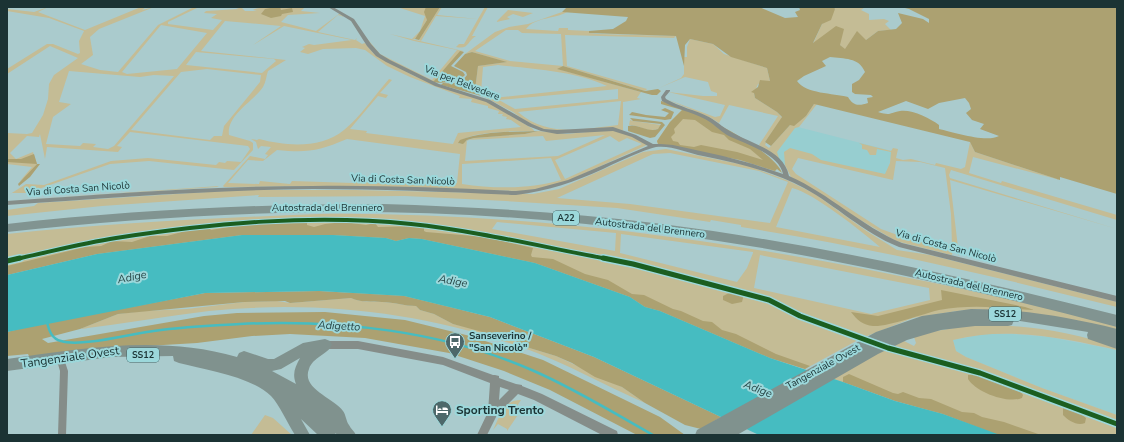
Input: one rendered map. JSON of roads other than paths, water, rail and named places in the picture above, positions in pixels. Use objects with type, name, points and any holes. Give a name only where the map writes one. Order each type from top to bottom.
[{"type":"highway","name":"Autostrada del Brennero","points":[[7,222],[69,215],[182,206],[293,202],[405,202],[512,207],[665,222],[764,237],[862,255],[981,280],[1117,313]]},
{"type":"highway","name":"Autostrada del Brennero","points":[[7,228],[67,221],[182,212],[292,207],[403,208],[508,213],[660,228],[757,242],[972,284],[1117,321]]},
{"type":"highway","name":"Tangenziale Ovest","points":[[702,435],[848,352],[945,316],[999,314],[1051,320],[1117,334]]},
{"type":"highway","name":"Tangenziale Ovest","points":[[723,435],[807,386],[873,350],[897,333],[941,325],[975,321],[1029,323],[1093,335],[1117,342]]},
{"type":"highway","points":[[208,354],[232,353],[268,365],[276,365],[308,347],[325,345]]},
{"type":"highway","points":[[325,345],[310,355],[304,363],[300,375],[303,386],[339,417],[347,433]]},
{"type":"highway","name":"Tangenziale Ovest","points":[[7,365],[130,349],[164,349],[208,354],[254,368],[281,381],[347,433]]},
{"type":"highway","name":"Tangenziale Ovest","points":[[7,371],[140,355],[183,357],[250,376],[274,389],[298,407],[329,435]]},
{"type":"highway","points":[[274,389],[303,435]]},
{"type":"street","name":"Via per Belvedere","points":[[330,7],[353,20],[368,45],[378,55],[437,85],[488,101],[520,121],[537,128],[564,132],[613,129],[634,136],[653,146]]},
{"type":"street","points":[[668,91],[664,97],[664,100],[708,118],[731,135],[761,148],[782,165],[786,171],[786,177]]},
{"type":"street","name":"Via di Costa San Nicolò","points":[[7,203],[92,196],[284,188],[345,187],[516,193],[536,191],[566,184],[653,146],[749,164],[786,177],[826,199],[870,230],[891,242],[1117,299]]},
{"type":"street","points":[[325,345],[358,345],[443,361],[495,379],[555,404],[613,435]]},
{"type":"street","points":[[62,364],[64,371],[62,435]]},
{"type":"street","points":[[493,412],[495,379]]},
{"type":"street","points":[[482,435],[493,412],[518,388]]},
{"type":"water","name":"Adige","points":[[242,235],[333,235],[386,238],[396,241],[409,238],[422,239],[535,263],[630,297],[645,307],[660,311],[770,358],[895,401],[943,414],[1000,435],[759,435],[594,357],[490,317],[404,296],[319,291],[205,293],[7,332],[7,275],[97,254]]},
{"type":"waterway","name":"Adigetto","points":[[47,322],[53,336],[58,340],[80,343],[182,328],[277,323],[352,326],[427,337],[500,357],[534,371],[579,393],[653,435]]},
{"type":"place","name":"Sanseverino / \"San Nicolò\"","points":[[455,359]]},
{"type":"place","name":"Sporting Trento","points":[[442,427]]}]
